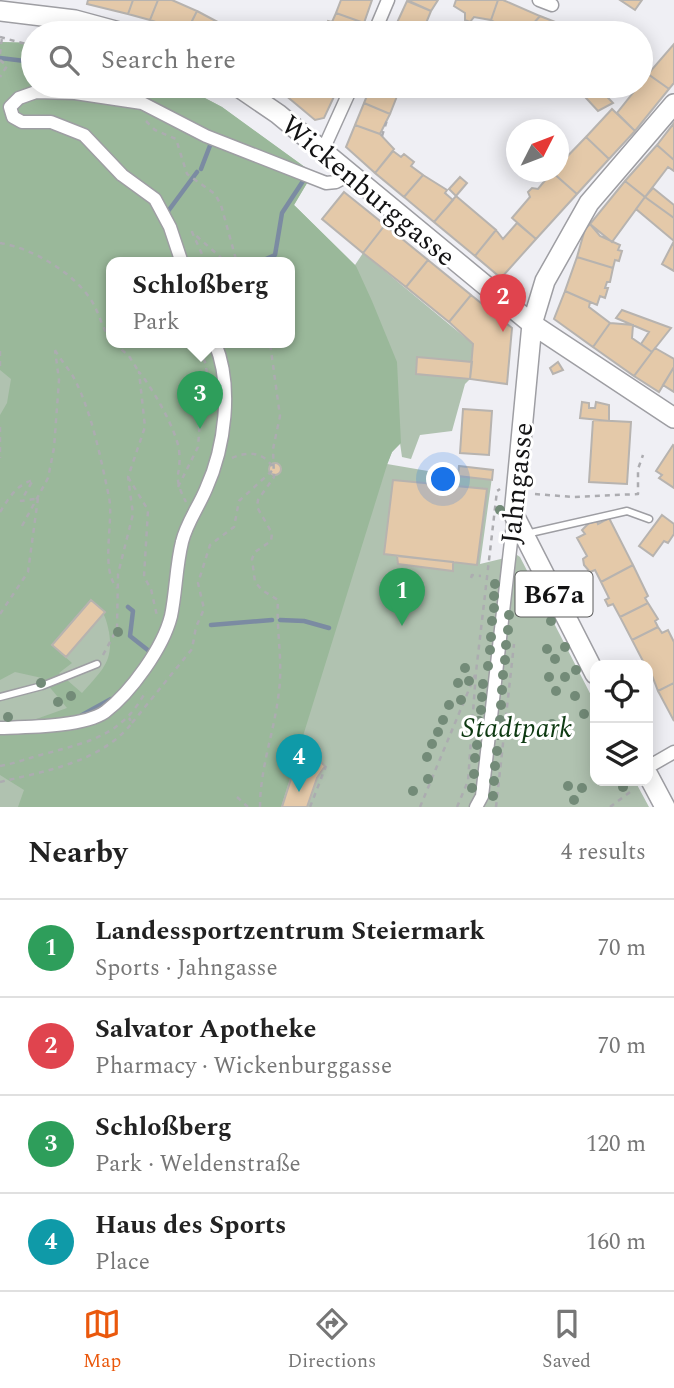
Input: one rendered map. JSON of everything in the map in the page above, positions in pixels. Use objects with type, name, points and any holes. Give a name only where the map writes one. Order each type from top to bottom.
[{"type":"main road","points":[[0,11],[79,21]]},
{"type":"main road","name":"Wickenburggasse","points":[[253,98],[323,150],[532,324],[674,418]]},
{"type":"main road","name":"Jahngasse","points":[[514,515],[532,324],[545,281],[589,203],[674,104]]},
{"type":"main road","name":"B67a","points":[[514,515],[590,664]]},
{"type":"main road","points":[[645,786],[665,807]]},
{"type":"street","points":[[379,21],[388,0]]},
{"type":"street","points":[[21,97],[10,107],[13,117],[22,122],[51,122],[84,135],[122,176],[155,199],[170,227],[179,257]]},
{"type":"street","points":[[108,98],[142,103],[206,136],[326,183],[336,182],[351,173]]},
{"type":"street","points":[[323,150],[347,98]]},
{"type":"street","points":[[0,728],[90,719],[101,714],[128,691],[166,631],[182,540],[217,462],[225,391],[223,363],[217,348]]},
{"type":"street","name":"Jahngasse","points":[[476,807],[482,796],[514,515]]},
{"type":"street","points":[[653,764],[674,752]]},
{"type":"lane","points":[[524,534],[627,511],[649,519]]},
{"type":"lane","points":[[0,697],[42,686],[97,664]]},
{"type":"path","points":[[0,54],[1,37],[21,43]]},
{"type":"path","points":[[0,60],[6,66],[0,77]]},
{"type":"path","points":[[139,113],[155,130],[176,139],[187,174],[215,194],[222,205],[235,257]]},
{"type":"path","points":[[382,136],[388,117]]},
{"type":"path","points":[[203,257],[192,232],[220,257]]},
{"type":"path","points":[[0,243],[43,259],[74,282],[93,303],[106,329]]},
{"type":"path","points":[[120,348],[129,356],[157,401],[178,446],[178,487],[198,447],[200,421],[208,393],[205,363],[198,348]]},
{"type":"path","points":[[260,807],[261,780],[280,689],[278,600],[262,590],[256,582],[252,559],[255,552],[271,541],[272,533],[257,508],[258,500],[274,477],[273,449],[280,416],[271,348]]},
{"type":"path","points":[[22,526],[48,478],[54,449],[59,380],[55,350],[76,381],[99,449],[100,466],[109,498],[110,571],[117,588]]},
{"type":"path","points":[[0,351],[0,370]]},
{"type":"path","points":[[97,664],[117,629],[117,588],[133,514],[128,477],[145,427],[139,372]]},
{"type":"path","points":[[0,427],[0,458]]},
{"type":"path","points":[[217,462],[224,464],[244,453],[258,454],[267,458],[274,469]]},
{"type":"path","points":[[535,494],[574,497],[638,494],[638,469],[643,455]]},
{"type":"path","points":[[0,782],[44,771],[96,753],[108,746],[132,723],[192,649],[196,627],[204,609],[198,583],[211,545],[234,527],[239,501],[274,469]]},
{"type":"path","points":[[128,477],[148,510],[144,577],[151,589],[158,620]]},
{"type":"path","points":[[437,484],[438,479]]},
{"type":"path","points":[[0,512],[14,491],[29,481],[33,480],[21,501],[38,498]]},
{"type":"path","points":[[457,807],[468,781],[476,672],[497,491],[503,487]]},
{"type":"path","points":[[0,614],[28,572],[38,498]]},
{"type":"path","points":[[471,578],[471,575],[481,576]]},
{"type":"path","points":[[496,807],[513,653]]},
{"type":"path","points":[[419,807],[476,672]]},
{"type":"path","points":[[0,766],[24,762],[88,742],[104,736],[129,718],[132,723]]},
{"type":"path","points":[[310,807],[326,766]]},
{"type":"path","points":[[610,807],[636,786]]},
{"type":"path","points":[[237,797],[248,807]]},
{"type":"green space","name":"Stadtpark","points":[[0,42],[21,43],[21,98],[205,98],[222,107],[313,173],[294,205],[355,265],[363,253],[473,344],[472,362],[417,357],[416,374],[470,379],[465,384],[452,431],[420,435],[411,459],[402,457],[400,443],[387,464],[457,476],[459,466],[493,470],[480,564],[517,555],[520,557],[590,693],[590,786],[638,786],[649,807],[0,807]]},
{"type":"green space","points":[[0,42],[21,43],[21,98],[205,98],[222,107],[313,173],[294,205],[356,266],[372,301],[397,362],[401,443],[392,452],[387,465],[281,807],[18,807],[24,790],[0,775],[0,732],[67,708],[42,678],[15,672],[0,680],[0,415],[7,403],[11,379],[0,370]],"holes":[[[91,600],[101,610],[109,632],[110,651],[104,666],[82,693],[59,673],[72,663],[52,645]]]},
{"type":"building","points":[[88,0],[133,0],[128,14],[87,4]]},
{"type":"building","points":[[133,0],[158,0],[150,20],[128,14]]},
{"type":"building","points":[[158,0],[172,0],[197,11],[192,21],[150,20]]},
{"type":"building","points":[[341,0],[372,0],[365,21],[336,13]]},
{"type":"building","points":[[407,0],[438,0],[431,11]]},
{"type":"building","points":[[456,0],[498,0],[491,20],[474,17],[468,21],[465,13],[454,6]]},
{"type":"building","points":[[498,0],[540,16],[536,21],[491,20]]},
{"type":"building","points":[[620,0],[642,0],[635,10]]},
{"type":"building","points":[[407,1],[431,11],[427,21],[398,21]]},
{"type":"building","points":[[197,11],[216,21],[192,21]]},
{"type":"building","points":[[336,13],[358,21],[332,21]]},
{"type":"building","points":[[540,16],[553,21],[536,21]]},
{"type":"building","points":[[674,44],[674,83],[669,89],[653,78],[653,68]]},
{"type":"building","points":[[653,78],[669,89],[635,131],[617,113],[629,98],[653,98]]},
{"type":"building","points":[[289,98],[333,98],[324,118],[315,120]]},
{"type":"building","points":[[366,98],[396,98],[390,114],[364,103]]},
{"type":"building","points":[[586,98],[608,98],[613,103],[598,111]]},
{"type":"building","points":[[364,103],[390,114],[380,134],[355,125]]},
{"type":"building","points":[[612,109],[635,131],[609,159],[586,137]]},
{"type":"building","points":[[674,123],[674,160],[657,145]]},
{"type":"building","points":[[355,125],[380,134],[394,149],[375,173],[346,147]]},
{"type":"building","points":[[586,137],[609,159],[577,194],[563,182],[569,182],[569,155]]},
{"type":"building","points":[[657,145],[674,160],[674,171],[668,167],[645,197],[625,181]]},
{"type":"building","points":[[393,151],[401,157],[404,154],[414,162],[411,166],[423,175],[404,197],[375,173]]},
{"type":"building","points":[[423,175],[447,190],[445,193],[453,200],[434,222],[404,197]]},
{"type":"building","points":[[460,177],[467,183],[456,196],[449,189]]},
{"type":"building","points":[[625,181],[645,197],[612,242],[590,224]]},
{"type":"building","points":[[544,182],[563,182],[577,194],[536,239],[512,218],[530,197],[528,192],[532,188],[538,189]]},
{"type":"building","points":[[653,188],[674,205],[674,218],[645,197]]},
{"type":"building","points":[[344,192],[385,225],[363,253],[322,219]]},
{"type":"building","points":[[456,196],[496,230],[475,256],[434,222]]},
{"type":"building","points":[[645,197],[674,218],[674,241],[636,209]]},
{"type":"building","points":[[517,223],[536,239],[501,278],[475,256],[496,230],[503,239]]},
{"type":"building","points":[[590,224],[600,236],[620,245],[618,250],[622,251],[619,261],[615,260],[613,268],[577,257],[585,229]]},
{"type":"building","points":[[385,225],[428,260],[406,287],[363,253]]},
{"type":"building","points":[[674,241],[674,271],[662,264]]},
{"type":"building","points":[[577,257],[613,268],[610,282],[607,282],[605,288],[608,288],[605,298],[600,296],[597,305],[565,291]]},
{"type":"building","points":[[428,260],[471,295],[449,322],[406,287]]},
{"type":"building","points":[[565,291],[590,302],[589,307],[610,323],[593,347],[554,319]]},
{"type":"building","points":[[471,295],[512,328],[507,384],[470,379],[473,344],[449,322]]},
{"type":"building","points":[[622,310],[671,328],[652,352],[641,344],[649,332],[616,318]]},
{"type":"building","points":[[610,323],[633,325],[632,338],[652,352],[634,376],[593,347]]},
{"type":"building","points":[[655,348],[674,359],[674,367],[659,392],[634,376]]},
{"type":"building","points":[[417,357],[472,362],[470,379],[416,374]]},
{"type":"building","points":[[558,362],[563,370],[553,374],[550,368]]},
{"type":"building","points":[[674,367],[674,392],[663,385]]},
{"type":"building","points":[[582,402],[589,403],[589,408],[595,408],[596,402],[609,405],[609,421],[580,418]]},
{"type":"building","points":[[463,409],[492,411],[489,455],[460,453]]},
{"type":"building","points":[[593,420],[631,422],[627,484],[589,482]]},
{"type":"building","points":[[673,445],[674,488],[659,478],[662,475],[656,471]]},
{"type":"building","points":[[275,463],[281,469],[275,475],[269,469]]},
{"type":"building","points":[[459,466],[493,470],[492,480],[458,476]]},
{"type":"building","points":[[393,480],[487,489],[477,565],[384,554]]},
{"type":"building","points":[[662,515],[674,524],[674,534],[668,543],[664,541],[653,556],[639,546]]},
{"type":"building","points":[[609,518],[633,565],[601,582],[595,570],[590,572],[584,565],[583,559],[587,556],[577,538],[585,534],[582,530],[589,523],[597,521],[598,524]]},
{"type":"building","points":[[397,556],[453,562],[453,571],[398,564]]},
{"type":"building","points":[[633,565],[648,596],[645,598],[648,603],[620,617],[613,604],[608,606],[605,600],[609,598],[601,582]]},
{"type":"building","points":[[91,600],[105,612],[66,657],[52,645]]},
{"type":"building","points":[[648,603],[658,619],[655,621],[658,627],[632,640],[620,617]]},
{"type":"building","points":[[658,627],[662,633],[668,630],[674,642],[674,683],[658,691],[653,678],[653,660],[642,660],[632,640]]},
{"type":"building","points":[[674,683],[674,721],[658,691]]},
{"type":"building","points":[[299,754],[313,755],[325,766],[317,778],[307,807],[282,807]]},
{"type":"waterway","points":[[0,58],[21,61]]},
{"type":"waterway","points":[[201,169],[211,143],[214,144]]},
{"type":"waterway","points":[[166,214],[197,172]]},
{"type":"waterway","points":[[270,257],[275,255],[282,213],[305,178]]},
{"type":"waterway","points":[[128,607],[133,611],[130,636],[149,651]]},
{"type":"waterway","points":[[211,625],[272,620]]},
{"type":"waterway","points":[[280,620],[304,621],[329,628]]},
{"type":"waterway","points":[[82,715],[111,699]]},
{"type":"place","name":"Salvator Apotheke","points":[[503,332]]},
{"type":"place","name":"Schloßberg","points":[[200,429]]},
{"type":"place","name":"Landessportzentrum Steiermark","points":[[402,626]]},
{"type":"place","name":"Haus des Sports","points":[[299,792]]}]
